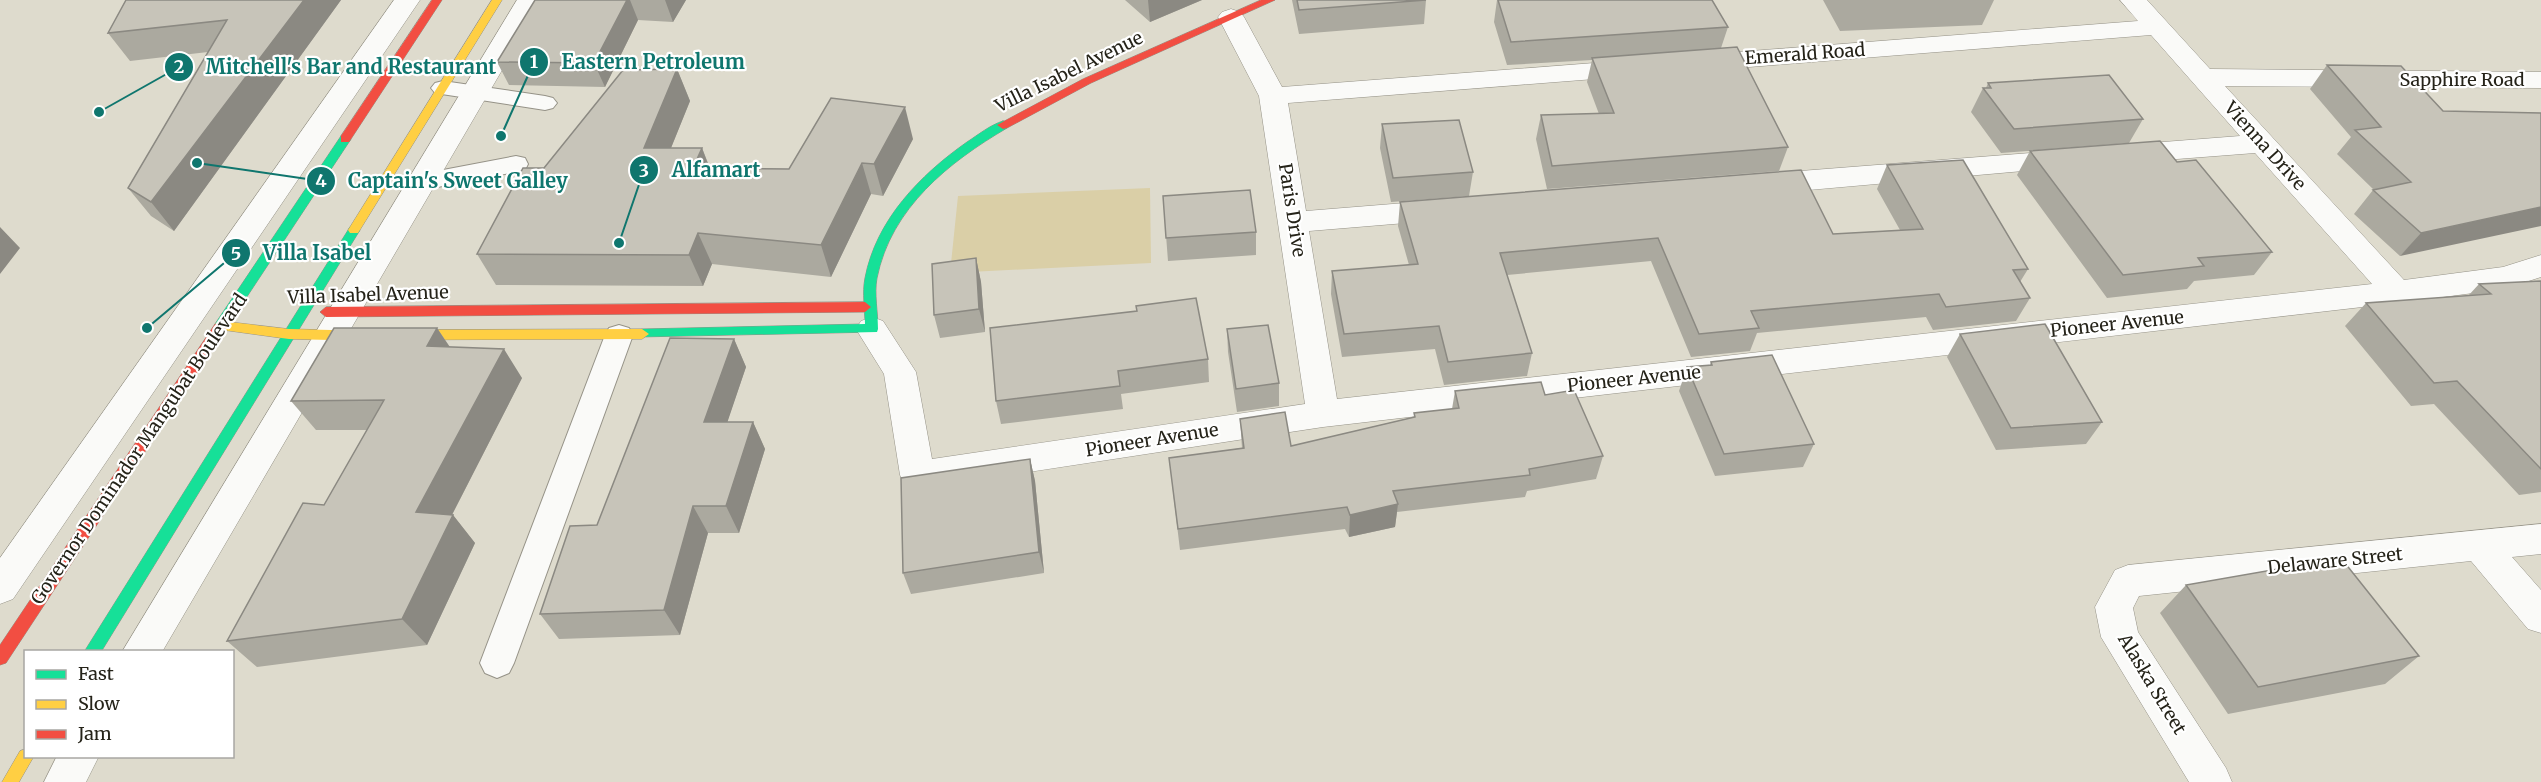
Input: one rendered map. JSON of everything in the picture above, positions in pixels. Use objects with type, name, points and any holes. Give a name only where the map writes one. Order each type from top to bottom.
[{"type":"street","name":"Governor Dominador Mangubat Boulevard","points":[[0,588],[407,0]]},
{"type":"street","name":"Governor Dominador Mangubat Boulevard","points":[[0,658],[437,0]]},
{"type":"street","points":[[93,650],[497,0]]},
{"type":"street","points":[[142,650],[530,0]]},
{"type":"street","name":"Villa Isabel Avenue","points":[[870,318],[870,276],[885,236],[906,205],[961,151],[983,135],[1045,99],[1270,0]]},
{"type":"street","name":"Vienna Drive","points":[[2133,0],[2397,292]]},
{"type":"street","name":"Paris Drive","points":[[1231,17],[1273,96],[1323,414]]},
{"type":"street","name":"Emerald Road","points":[[1273,96],[2158,27]]},
{"type":"street","name":"Sapphire Road","points":[[2203,77],[2541,80]]},
{"type":"street","points":[[1737,186],[2262,143]]},
{"type":"street","points":[[1294,222],[1474,208]]},
{"type":"street","name":"Pioneer Avenue","points":[[870,318],[900,372],[917,475],[1323,414],[2397,292],[2504,278],[2541,266]]},
{"type":"street","name":"Villa Isabel Avenue","points":[[221,326],[303,312],[338,323],[619,335],[870,318]]},
{"type":"street","name":"Villa Isabel Avenue","points":[[221,326],[289,334],[338,323],[870,318]]},
{"type":"street","name":"Delaware Street","points":[[2128,581],[2541,539]]},
{"type":"street","points":[[2480,546],[2541,617]]},
{"type":"street","name":"Alaska Street","points":[[2128,581],[2114,607],[2120,636],[2212,782]]},
{"type":"street","points":[[10,782],[25,758]]},
{"type":"street","points":[[64,782],[78,758]]},
{"type":"lane","points":[[443,87],[545,103]]},
{"type":"lane","points":[[422,182],[516,164]]},
{"type":"lane","points":[[497,663],[619,335]]},
{"type":"shaded area","points":[[1150,188],[1151,263],[950,273],[958,196]]},
{"type":"building","points":[[126,0],[304,0],[151,202],[128,188],[227,20],[108,33]]},
{"type":"building","points":[[535,0],[627,0],[594,63],[497,62]]},
{"type":"building","points":[[1297,0],[1426,0],[1299,10]]},
{"type":"building","points":[[1498,0],[1712,0],[1728,27],[1511,42]]},
{"type":"building","points":[[1737,47],[1788,147],[1552,166],[1541,115],[1614,113],[1592,58]]},
{"type":"building","points":[[2327,65],[2401,66],[2443,111],[2541,113],[2541,207],[2421,233],[2373,190],[2411,182],[2355,130],[2381,127]]},
{"type":"building","points":[[677,69],[644,148],[702,148],[693,168],[789,169],[831,98],[905,107],[874,164],[862,163],[821,245],[698,233],[689,255],[477,254],[523,168],[544,168],[623,70]]},
{"type":"building","points":[[2109,75],[2143,119],[2014,129],[1983,88],[1991,88],[1988,83]]},
{"type":"building","points":[[1459,120],[1473,172],[1393,178],[1382,124]]},
{"type":"building","points":[[2160,141],[2177,162],[2196,160],[2272,252],[2198,258],[2204,266],[2123,275],[2030,151]]},
{"type":"building","points":[[1963,160],[2028,269],[2013,270],[2030,298],[1946,307],[1939,294],[1751,311],[1759,328],[1699,334],[1658,238],[1500,253],[1532,353],[1448,362],[1439,326],[1344,334],[1332,271],[1418,264],[1400,202],[1801,170],[1833,234],[1923,229],[1887,165]]},
{"type":"building","points":[[1250,190],[1256,232],[1166,238],[1163,196]]},
{"type":"building","points":[[976,258],[979,309],[934,315],[932,264]]},
{"type":"building","points":[[2541,281],[2541,469],[2457,381],[2434,383],[2366,303],[2491,294],[2479,284]]},
{"type":"building","points":[[1196,298],[1208,359],[1118,371],[1120,386],[996,401],[990,328],[1137,311],[1136,306]]},
{"type":"building","points":[[2045,324],[2102,422],[2011,428],[1960,334]]},
{"type":"building","points":[[1268,325],[1279,383],[1236,389],[1227,329]]},
{"type":"building","points":[[334,328],[437,328],[427,346],[504,349],[416,512],[453,515],[402,619],[227,641],[303,503],[324,505],[384,400],[291,401]]},
{"type":"building","points":[[670,338],[734,339],[704,422],[753,422],[726,506],[693,506],[664,610],[540,614],[570,526],[597,525]]},
{"type":"building","points":[[1772,355],[1814,444],[1724,454],[1687,367]]},
{"type":"building","points":[[1541,382],[1545,395],[1574,390],[1603,456],[1529,469],[1530,475],[1393,491],[1398,504],[1350,515],[1347,507],[1178,529],[1169,458],[1244,448],[1240,419],[1285,412],[1291,446],[1415,417],[1414,413],[1459,408],[1455,391]]},
{"type":"building","points":[[1030,459],[1039,552],[903,573],[901,478]]},
{"type":"building","points":[[2341,558],[2419,656],[2258,687],[2186,585]]},
{"type":"traffic: fast","points":[[642,334],[872,329],[871,278],[878,253],[889,229],[903,208],[939,169],[1003,125]]},
{"type":"traffic: fast","points":[[220,327],[345,139]]},
{"type":"traffic: fast","points":[[93,650],[354,230]]},
{"type":"traffic: slow","points":[[354,230],[497,0]]},
{"type":"traffic: slow","points":[[221,326],[289,334],[331,335],[642,334]]},
{"type":"traffic: slow","points":[[10,782],[25,758]]},
{"type":"traffic: jam","points":[[345,139],[437,0]]},
{"type":"traffic: jam","points":[[1003,125],[1087,81],[1270,0]]},
{"type":"traffic: jam","points":[[326,312],[865,307]]},
{"type":"traffic: jam","points":[[0,658],[220,327]]},
{"type":"place","name":"Mitchell's Bar and Restaurant","points":[[99,112]]},
{"type":"place","name":"Eastern Petroleum","points":[[501,136]]},
{"type":"place","name":"Captain's Sweet Galley","points":[[197,163]]},
{"type":"place","name":"Alfamart","points":[[619,243]]},
{"type":"place","name":"Villa Isabel","points":[[147,328]]}]
